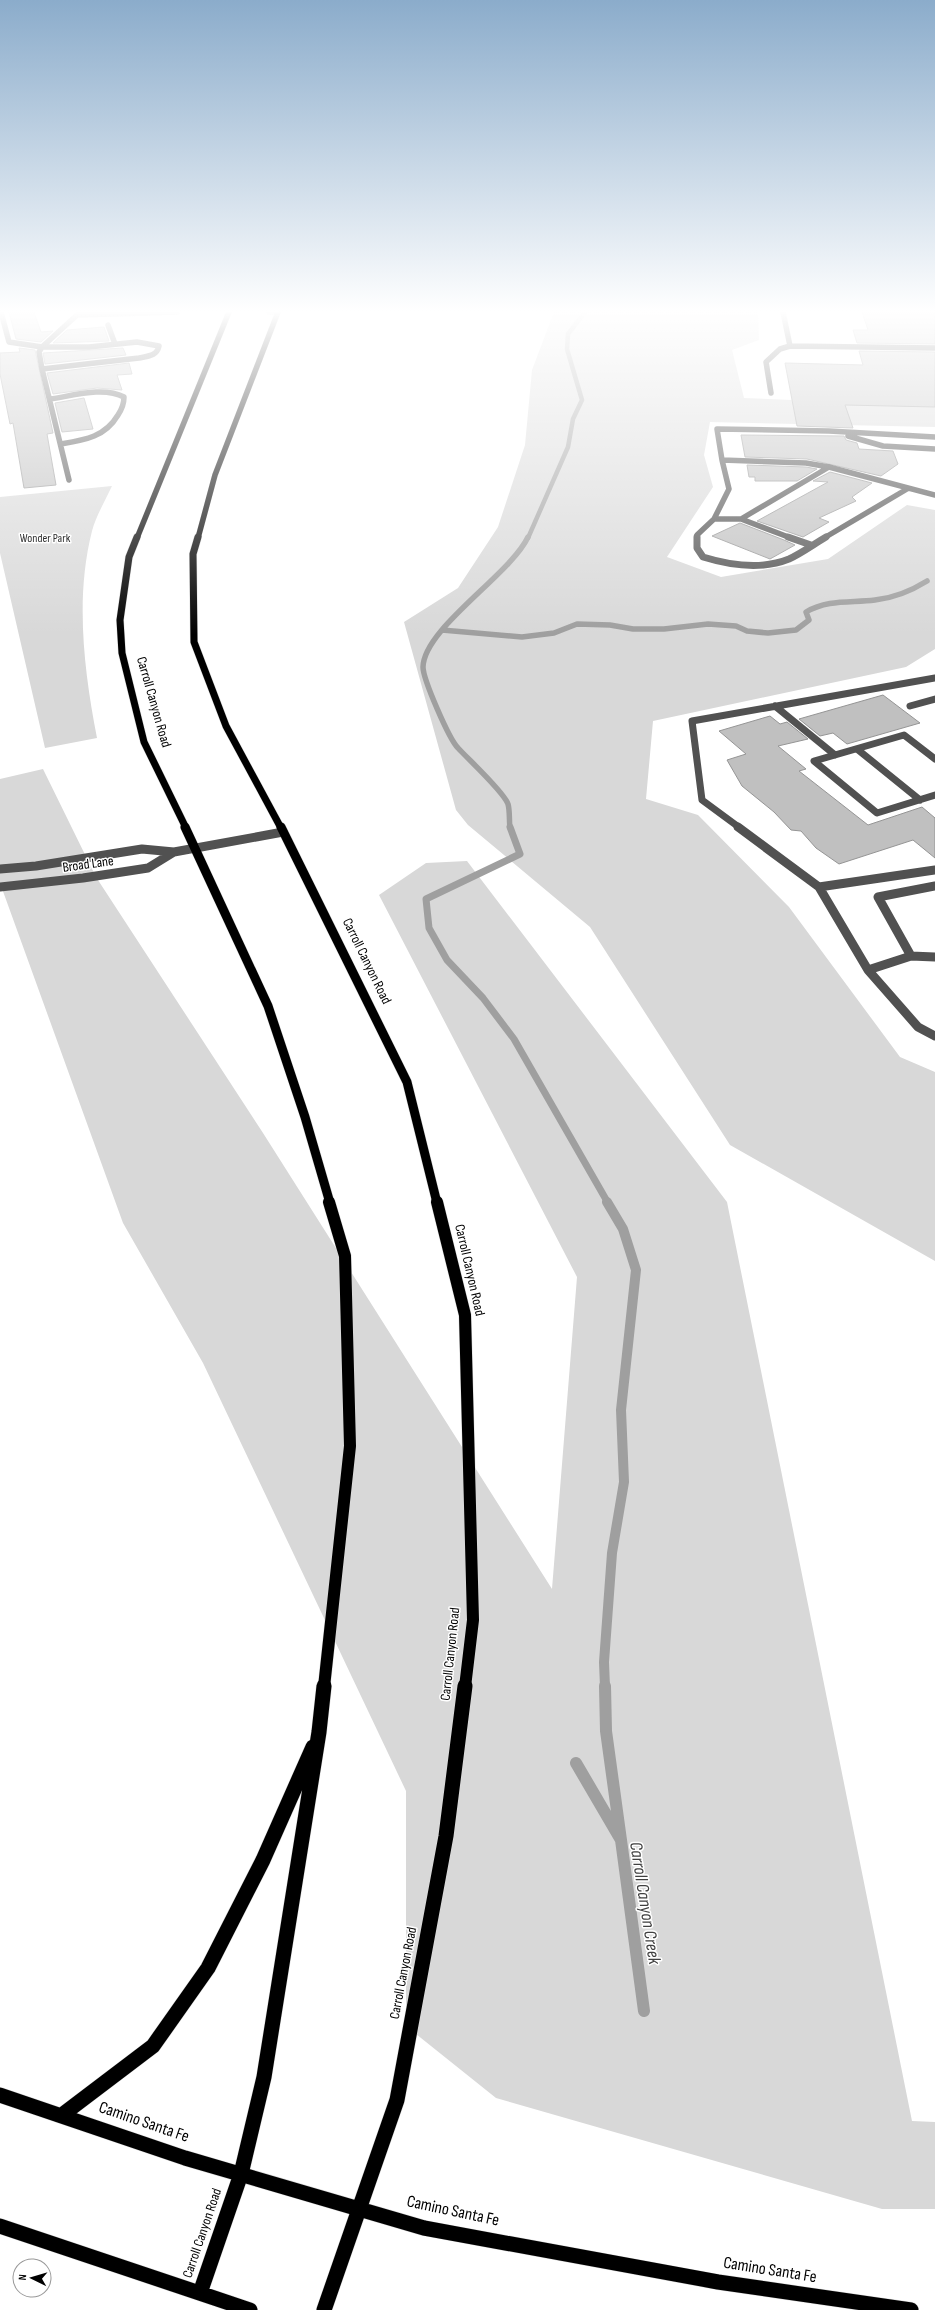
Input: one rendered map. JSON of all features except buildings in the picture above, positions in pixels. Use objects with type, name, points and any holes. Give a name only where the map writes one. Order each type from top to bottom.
[{"type":"main road","name":"Carroll Canyon Road","points":[[185,420],[130,557],[120,620],[122,652],[144,742],[195,847],[268,1006],[305,1117],[345,1256],[350,1446],[319,1732],[264,2077],[241,2174],[200,2293]]},
{"type":"main road","name":"Carroll Canyon Road","points":[[236,420],[214,475],[193,554],[194,642],[226,726],[283,832],[407,1082],[465,1315],[472,1628],[446,1836],[397,2100],[357,2210],[324,2310]]},
{"type":"main road","points":[[62,2115],[153,2046],[208,1968],[263,1860],[319,1732]]},
{"type":"main road","name":"Camino Santa Fe","points":[[0,2095],[185,2158],[357,2210],[424,2228],[703,2279],[911,2310]]},
{"type":"main road","points":[[0,2226],[250,2310]]},
{"type":"street","points":[[55,420],[69,480]]},
{"type":"street","points":[[61,444],[102,435],[109,429],[115,420]]},
{"type":"street","points":[[907,488],[788,559],[766,564],[740,565],[720,562],[703,556],[697,548],[696,535],[714,519],[729,490],[717,429],[828,431],[935,437]]},
{"type":"street","points":[[828,431],[884,446],[935,449]]},
{"type":"street","points":[[722,460],[806,463],[829,466],[935,495]]},
{"type":"street","points":[[741,519],[829,466]]},
{"type":"street","points":[[714,519],[741,519],[811,545]]},
{"type":"street","points":[[934,677],[692,722],[702,800],[819,887],[868,970],[918,1027],[935,1036]]},
{"type":"street","points":[[910,706],[935,698]]},
{"type":"street","points":[[775,706],[835,755]]},
{"type":"street","points":[[935,759],[904,735],[814,761],[877,813],[935,795]]},
{"type":"street","points":[[857,749],[920,800]]},
{"type":"street","name":"Broad Lane","points":[[0,887],[83,878],[148,868],[174,852],[283,832]]},
{"type":"street","name":"Broad Lane","points":[[0,869],[36,866],[142,849],[174,852]]},
{"type":"street","points":[[819,887],[935,870]]},
{"type":"street","points":[[911,956],[878,897],[935,886]]},
{"type":"street","points":[[868,970],[911,956],[935,957]]},
{"type":"green space","points":[[527,420],[935,420],[935,427],[710,422],[704,455],[713,487],[667,557],[721,577],[828,559],[907,505],[935,510],[935,649],[906,667],[653,721],[646,799],[698,815],[789,907],[900,1057],[935,1072],[935,1261],[730,1145],[590,927],[468,825],[456,810],[404,622],[458,588],[498,527],[525,445]]},
{"type":"green space","name":"Wonder Park","points":[[112,486],[98,514],[92,531],[84,582],[83,634],[85,661],[97,738],[45,748],[0,553],[0,497]]},
{"type":"green space","points":[[43,769],[96,877],[263,1133],[552,1589],[577,1277],[379,895],[426,863],[467,861],[727,1202],[912,2121],[935,2122],[935,2209],[882,2209],[496,2098],[406,2026],[406,1791],[203,1363],[123,1223],[0,883],[0,779]]},
{"type":"waterway","points":[[528,538],[568,447],[573,420]]},
{"type":"waterway","points":[[442,630],[504,568],[518,552],[528,537]]},
{"type":"waterway","points":[[442,630],[522,637],[554,633],[577,624],[610,625],[633,629],[664,629],[708,624],[736,626],[747,631],[768,633],[796,630],[809,620],[806,612],[823,605],[889,598],[909,591],[927,581]]},
{"type":"waterway","points":[[442,630],[427,652],[423,667],[427,683],[443,722],[458,748],[493,784],[508,804],[510,828]]},
{"type":"waterway","points":[[510,827],[520,854],[426,899],[429,928],[447,960],[483,998],[514,1039],[608,1203]]},
{"type":"waterway","points":[[605,1687],[604,1662],[612,1553],[624,1482],[621,1410],[636,1270],[623,1229],[607,1202]]},
{"type":"waterway","points":[[605,1686],[606,1731],[621,1840]]},
{"type":"waterway","name":"Carroll Canyon Creek","points":[[576,1763],[621,1840]]},
{"type":"waterway","name":"Carroll Canyon Creek","points":[[621,1840],[644,2011]]}]
